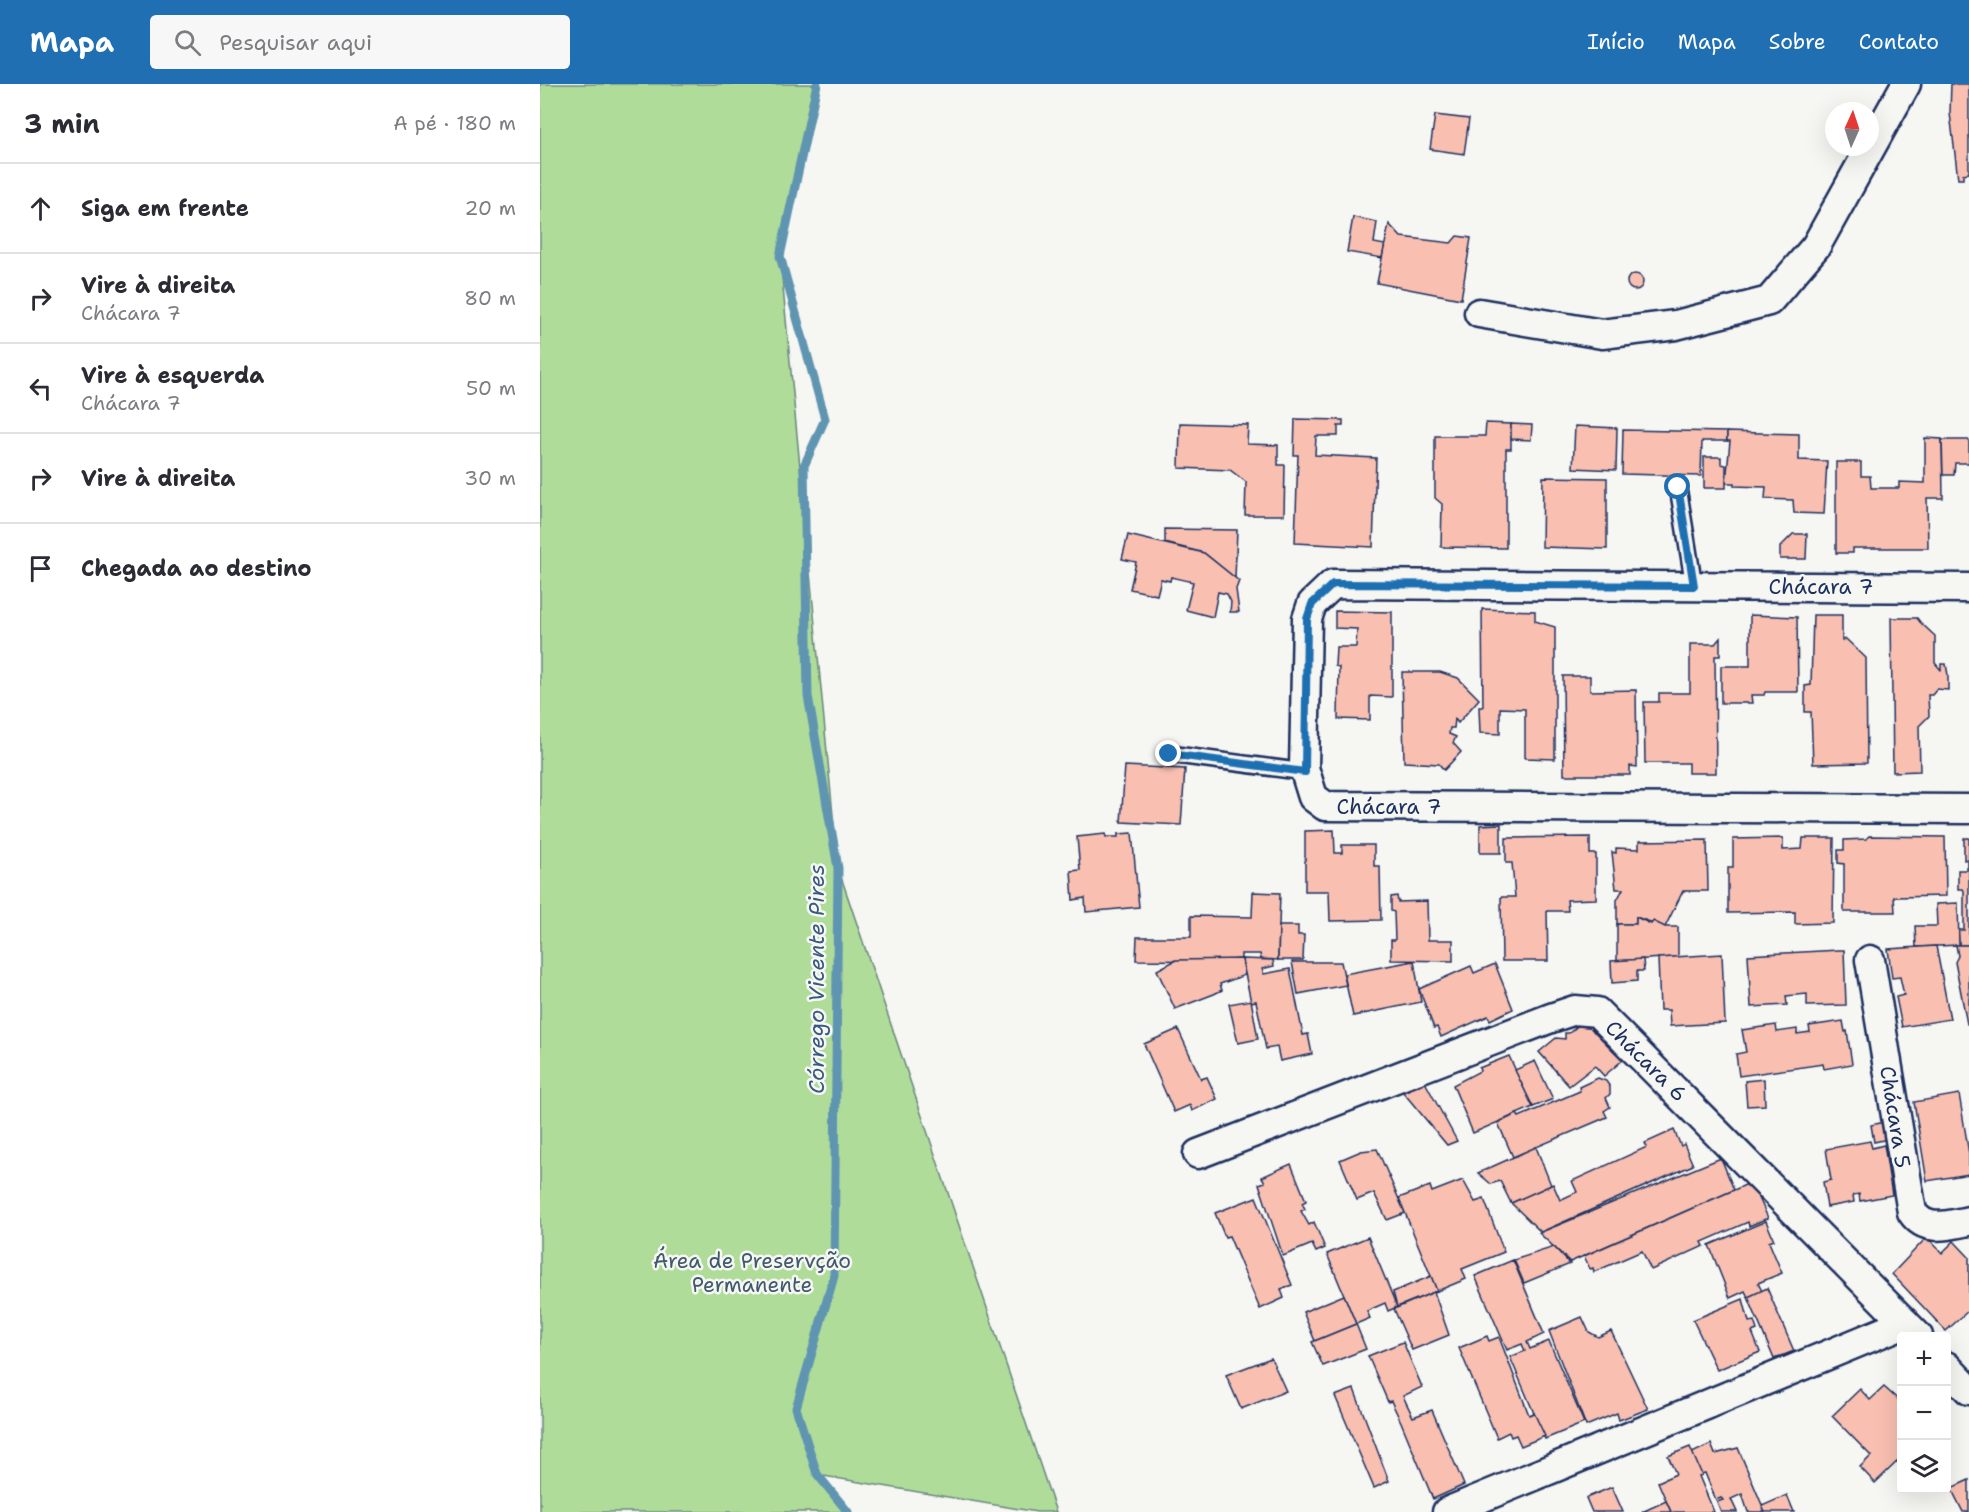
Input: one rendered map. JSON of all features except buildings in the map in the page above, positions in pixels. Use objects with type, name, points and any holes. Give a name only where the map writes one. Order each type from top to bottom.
[{"type":"street","points":[[1479,313],[1602,334],[1676,325],[1769,301],[1816,246],[1906,84]]},
{"type":"street","name":"Chácara 7","points":[[1969,588],[1333,584],[1312,604],[1307,619],[1305,772],[1313,797],[1324,806],[1969,809]]},
{"type":"street","name":"Chácara 5","points":[[1870,960],[1912,1212],[1917,1221],[1937,1227],[1969,1221]]},
{"type":"street","name":"Chácara 6","points":[[1198,1154],[1551,1018],[1575,1010],[1587,1009],[1597,1012],[1606,1020],[1911,1330]]},
{"type":"street","points":[[1447,1512],[1911,1330]]},
{"type":"street","points":[[1951,1370],[1969,1390]]},
{"type":"lane","points":[[1678,487],[1694,586]]},
{"type":"lane","points":[[1169,754],[1305,772]]},
{"type":"green space","name":"Área de Preservção Permanente","points":[[540,84],[817,84],[780,256],[838,868],[1056,1512],[1037,1512],[818,1475],[846,1512],[540,1512]]},
{"type":"waterway","name":"Córrego Vicente Pires","points":[[817,84],[780,256],[825,419],[804,466],[808,696],[838,868],[834,1276],[796,1408],[817,1474],[848,1512]]},
{"type":"route","points":[[1169,754],[1305,772],[1307,619],[1312,604],[1333,584],[1694,586],[1678,487]]}]
